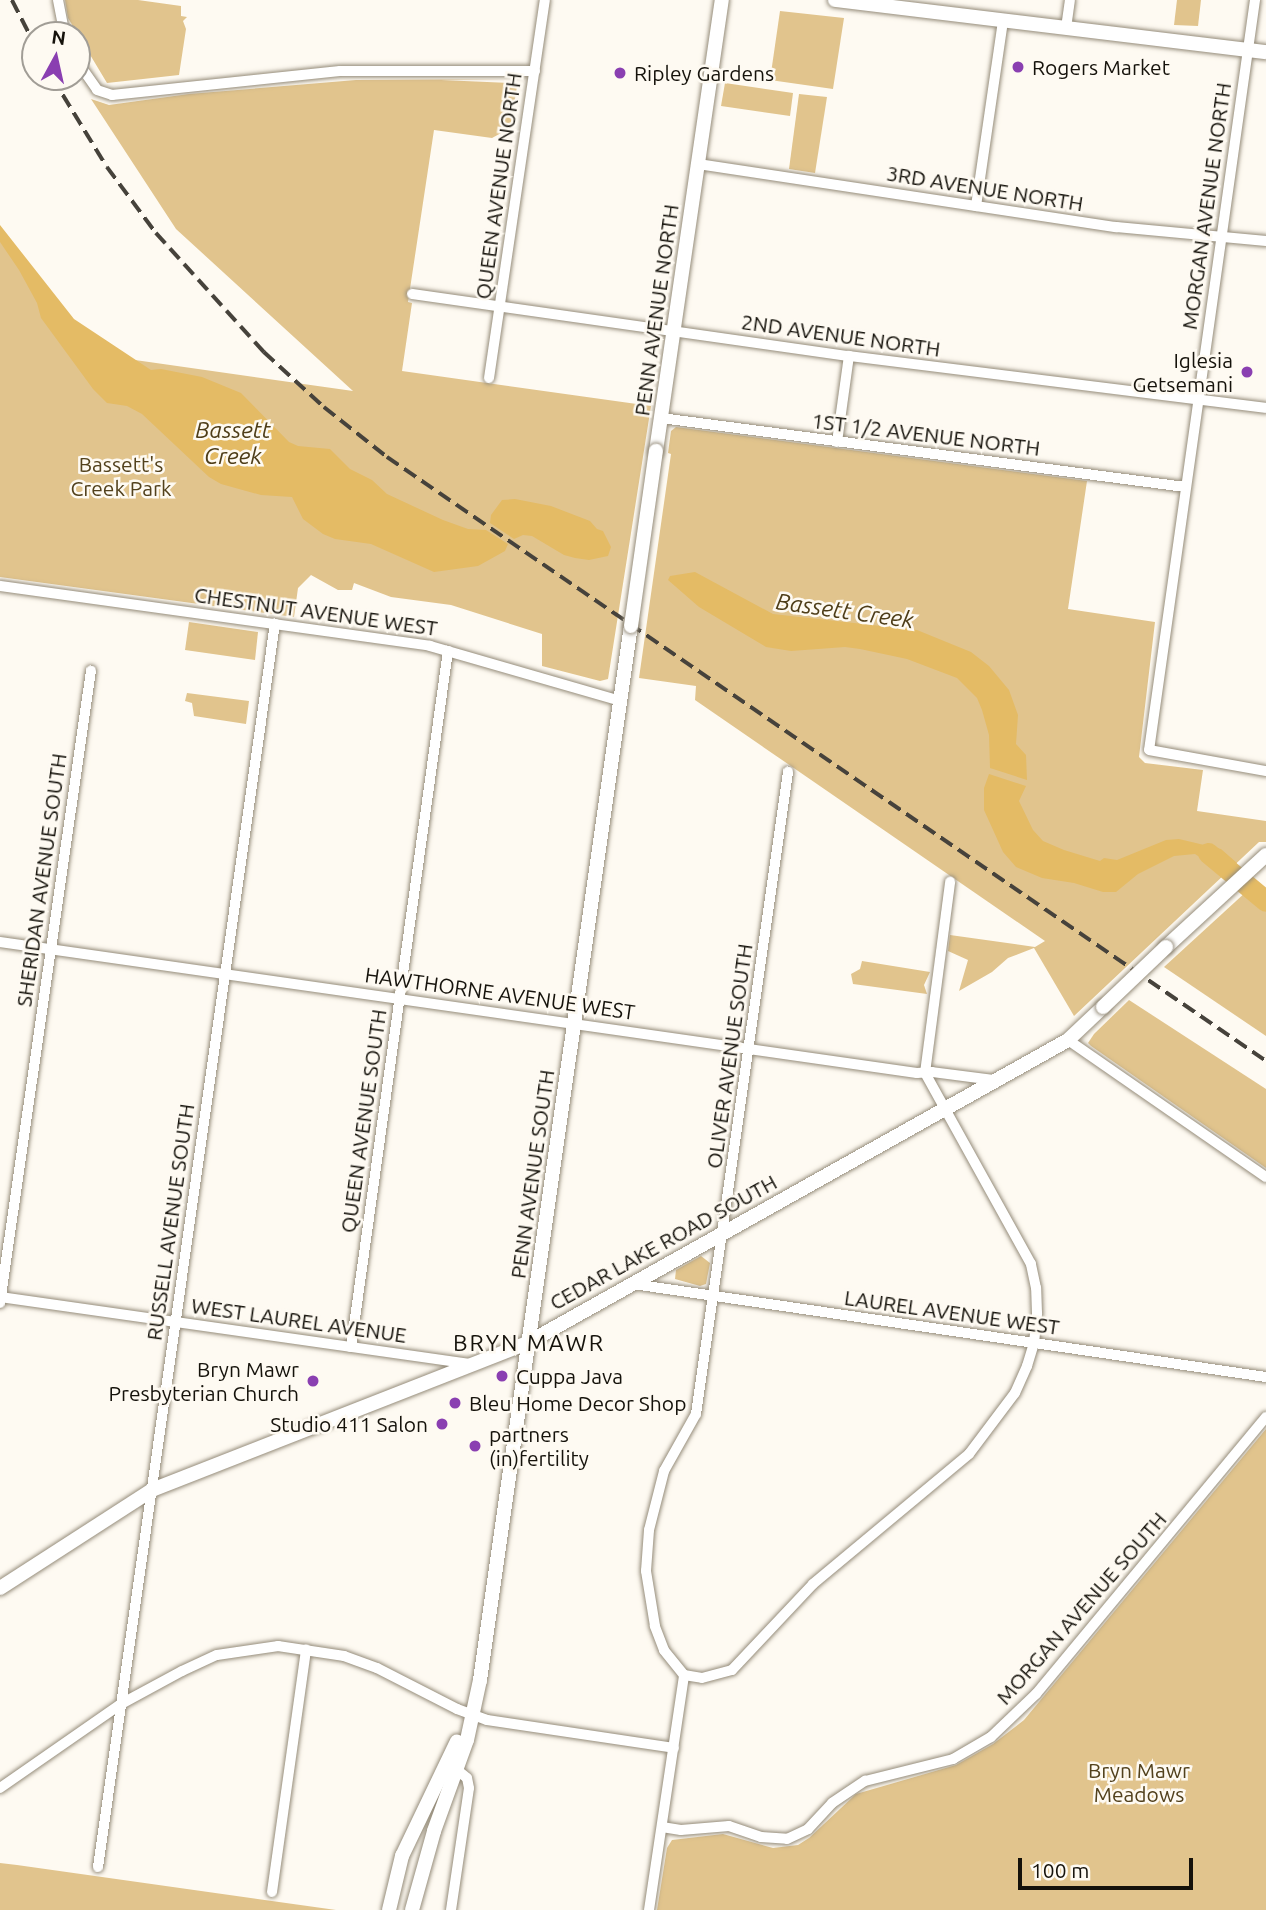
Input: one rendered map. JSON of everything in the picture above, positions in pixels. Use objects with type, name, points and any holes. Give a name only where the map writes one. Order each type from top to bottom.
[{"type":"main road","name":"PENN AVENUE NORTH","points":[[631,626],[722,0]]},
{"type":"main road","points":[[835,0],[1266,52]]},
{"type":"main road","name":"PENN AVENUE SOUTH","points":[[412,1910],[434,1831],[467,1740],[480,1680],[631,626]]},
{"type":"main road","name":"CEDAR LAKE ROAD SOUTH","points":[[0,1588],[152,1490],[529,1342],[1068,1040],[1266,855]]},
{"type":"main road","name":"PENN AVENUE SOUTH","points":[[389,1910],[397,1874],[411,1836],[458,1737],[470,1720]]},
{"type":"street","points":[[58,0],[62,21]]},
{"type":"street","name":"QUEEN AVENUE NORTH","points":[[489,378],[545,0]]},
{"type":"street","points":[[1066,29],[1070,0]]},
{"type":"street","name":"MORGAN AVENUE NORTH","points":[[1255,0],[1149,750],[1266,771]]},
{"type":"street","points":[[976,206],[1003,22]]},
{"type":"street","points":[[91,81],[97,90],[112,95],[340,71],[535,71]]},
{"type":"street","name":"3RD AVENUE NORTH","points":[[698,164],[1116,228],[1266,241]]},
{"type":"street","name":"2ND AVENUE NORTH","points":[[412,294],[849,356],[1266,408]]},
{"type":"street","points":[[837,442],[849,356]]},
{"type":"street","name":"1ST 1/2 AVENUE NORTH","points":[[661,418],[1185,487]]},
{"type":"street","name":"CHESTNUT AVENUE WEST","points":[[0,586],[448,651],[620,701]]},
{"type":"street","name":"RUSSELL AVENUE SOUTH","points":[[98,1867],[275,624]]},
{"type":"street","name":"QUEEN AVENUE SOUTH","points":[[351,1347],[448,651]]},
{"type":"street","name":"SHERIDAN AVENUE SOUTH","points":[[0,1303],[91,671]]},
{"type":"street","name":"OLIVER AVENUE SOUTH","points":[[684,1675],[664,1650],[656,1626],[646,1571],[649,1530],[664,1471],[696,1414],[788,772]]},
{"type":"street","points":[[649,1910],[684,1675],[702,1678],[732,1670],[813,1584],[969,1454],[1015,1393],[1034,1343],[1036,1288],[1031,1264],[925,1073],[950,882]]},
{"type":"street","name":"HAWTHORNE AVENUE WEST","points":[[0,942],[749,1049],[994,1080]]},
{"type":"street","points":[[1068,1040],[1266,1177]]},
{"type":"street","name":"LAUREL AVENUE WEST","points":[[633,1284],[1266,1377]]},
{"type":"street","name":"WEST LAUREL AVENUE","points":[[0,1297],[468,1364]]},
{"type":"street","name":"MORGAN AVENUE SOUTH","points":[[662,1826],[681,1830],[729,1826],[761,1837],[787,1839],[808,1829],[832,1803],[865,1781],[953,1759],[991,1737],[1036,1694],[1266,1417]]},
{"type":"street","points":[[0,1788],[121,1704],[217,1655],[278,1646],[306,1649],[377,1668],[470,1720],[487,1720],[674,1748]]},
{"type":"street","points":[[272,1892],[306,1649]]},
{"type":"street","points":[[451,1910],[469,1788],[467,1777],[456,1769]]},
{"type":"green space","points":[[65,0],[138,0],[181,6],[181,16],[187,17],[183,21],[186,29],[179,75],[107,83],[91,56],[91,21],[70,21]]},
{"type":"green space","points":[[1177,0],[1201,0],[1198,26],[1174,25]]},
{"type":"green space","points":[[780,11],[844,18],[833,89],[770,80]]},
{"type":"green space","name":"Bassett's Creek Park","points":[[517,79],[441,80],[513,83],[517,86],[510,132],[503,132],[492,138],[434,130],[408,302],[412,303],[402,371],[651,406],[608,679],[600,681],[542,666],[542,634],[451,605],[391,597],[354,583],[352,590],[338,590],[311,575],[298,588],[294,617],[0,577],[0,227],[79,330],[128,359],[353,391],[176,229],[91,99],[109,105],[189,94],[356,80]]},
{"type":"green space","points":[[725,83],[793,93],[790,116],[721,106]]},
{"type":"green space","points":[[799,94],[827,97],[815,173],[789,169]]},
{"type":"green space","points":[[676,427],[1087,481],[1068,609],[1155,622],[1139,757],[1145,763],[1203,770],[1197,811],[1266,821],[1266,842],[1259,842],[1074,1016],[1034,948],[1008,958],[992,972],[959,991],[968,960],[948,951],[950,935],[1035,947],[1045,941],[695,700],[696,686],[639,678],[671,454],[668,453],[671,431]]},
{"type":"green space","points":[[189,622],[258,632],[255,660],[185,650]]},
{"type":"green space","points":[[187,693],[249,701],[246,724],[194,716],[192,703],[185,701]]},
{"type":"green space","points":[[1247,891],[1266,908],[1266,1036],[1164,967]]},
{"type":"green space","points":[[862,961],[930,972],[924,985],[927,994],[853,984],[851,974],[860,969]]},
{"type":"green space","points":[[1129,1000],[1266,1089],[1266,1168],[1088,1043]]},
{"type":"green space","points":[[701,1256],[710,1263],[706,1284],[700,1286],[675,1279],[676,1270]]},
{"type":"green space","name":"Bryn Mawr Meadows","points":[[1266,1429],[1266,1910],[657,1910],[667,1848],[672,1840],[723,1834],[773,1848],[798,1845],[856,1794],[956,1765],[993,1744],[1024,1720]]},
{"type":"green space","points":[[0,1863],[17,1865],[336,1910],[0,1910]]},
{"type":"water","name":"Bassett Creek","points":[[0,225],[74,319],[151,370],[161,369],[202,377],[241,393],[289,442],[298,446],[330,449],[350,469],[372,480],[387,494],[443,520],[468,529],[486,530],[508,544],[505,551],[478,566],[434,572],[371,544],[335,539],[323,534],[303,519],[292,497],[261,495],[221,484],[209,477],[142,414],[127,406],[107,403],[93,389],[41,318],[37,303],[0,242]]},
{"type":"water","points":[[515,499],[551,506],[590,521],[603,531],[611,547],[608,556],[589,560],[564,555],[532,536],[523,535],[514,539],[490,523],[491,515],[502,500]]},
{"type":"water","points":[[695,572],[773,614],[917,630],[971,652],[989,666],[1009,690],[1018,715],[1016,744],[1026,755],[1027,780],[990,768],[989,735],[982,710],[977,698],[957,678],[907,659],[860,649],[845,647],[791,651],[766,647],[699,607],[668,580],[670,576]]},
{"type":"water","points":[[989,774],[1026,786],[1019,801],[1033,830],[1043,841],[1064,850],[1100,861],[1104,858],[1117,860],[1166,840],[1179,839],[1221,849],[1237,863],[1225,874],[1195,854],[1174,856],[1138,874],[1116,892],[1103,892],[1074,883],[1042,878],[1016,867],[1003,852],[984,810],[984,788]]},
{"type":"waterway","name":"Bassett Creek","points":[[1208,853],[1266,901]]},
{"type":"railway","points":[[12,0],[23,21]]},
{"type":"railway","points":[[61,91],[107,167],[156,233],[264,352],[324,407],[387,457],[1266,1061]]},
{"type":"place","name":"Rogers Market","points":[[1018,67]]},
{"type":"place","name":"Ripley Gardens","points":[[620,73]]},
{"type":"place","name":"Iglesia Getsemani","points":[[1247,372]]},
{"type":"place","name":"Cuppa Java","points":[[502,1376]]},
{"type":"place","name":"Bryn Mawr Presbyterian Church","points":[[313,1381]]},
{"type":"place","name":"Bleu Home Decor Shop","points":[[455,1403]]},
{"type":"place","name":"Studio 411 Salon","points":[[442,1424]]},
{"type":"place","name":"partners (in)fertility","points":[[475,1446]]},
{"type":"district","name":"BRYN MAWR","points":[[529,1343]]}]
